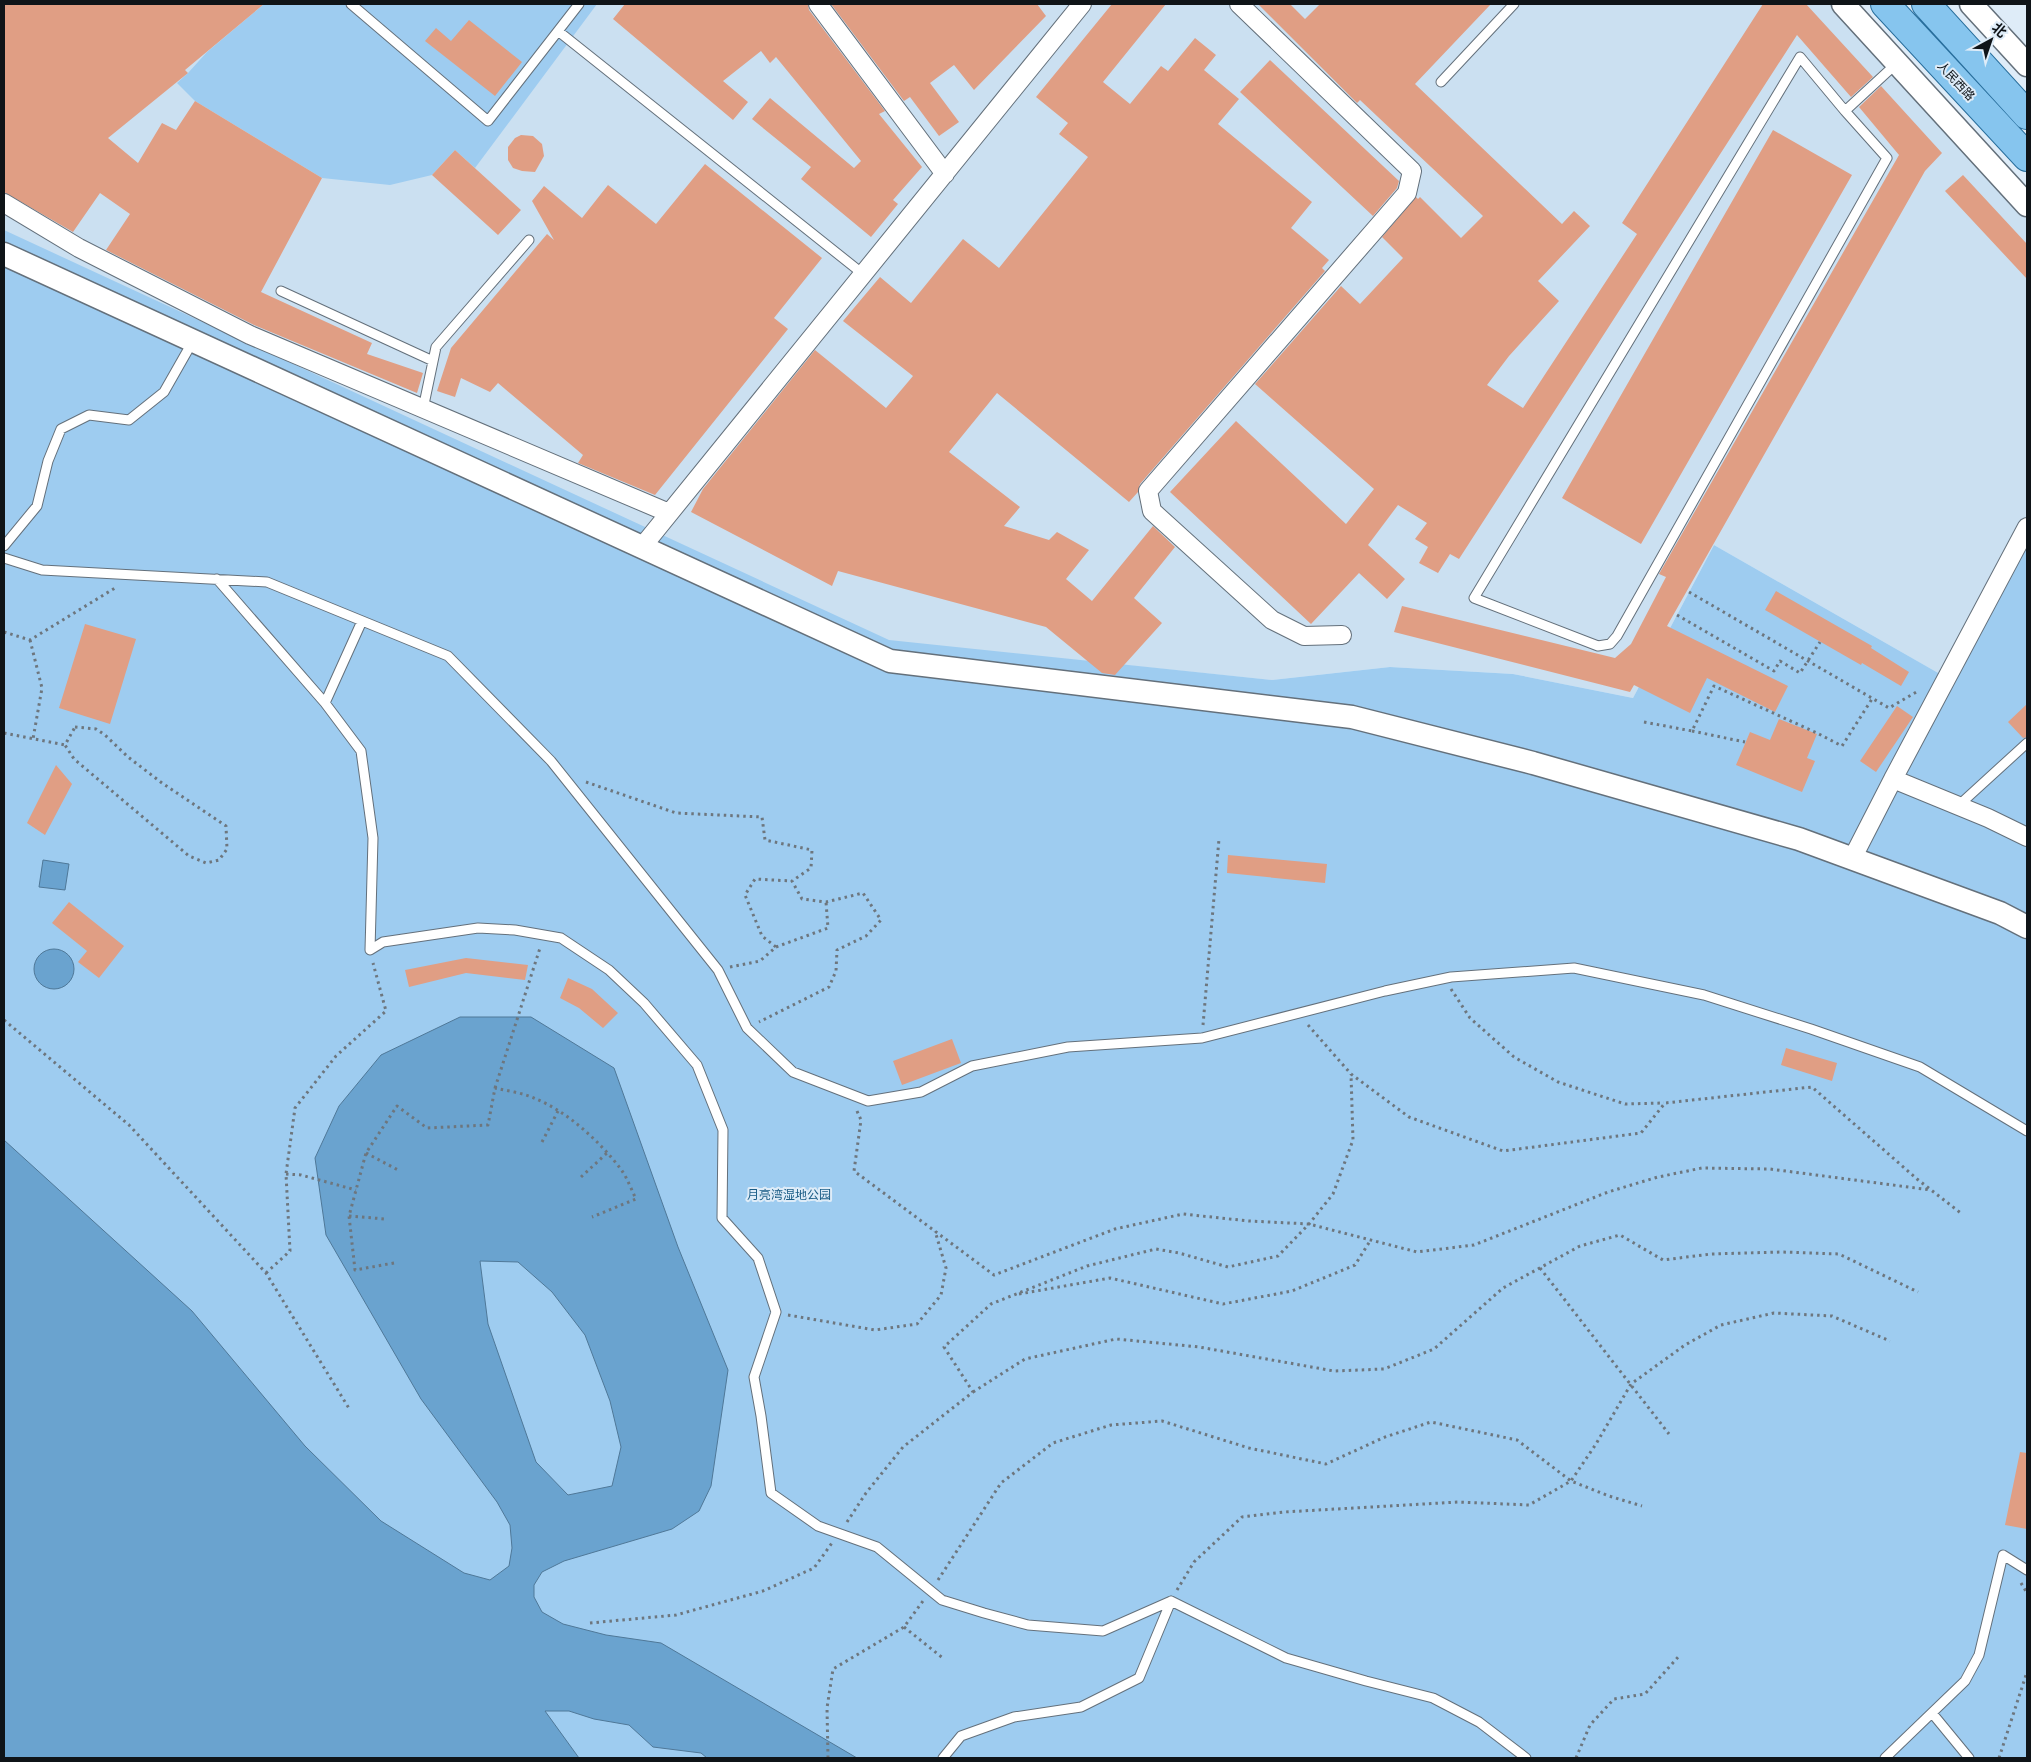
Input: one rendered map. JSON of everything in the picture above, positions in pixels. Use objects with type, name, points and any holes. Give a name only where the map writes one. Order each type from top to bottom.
[{"type":"main road","name":"人民西路","points":[[1885,4],[2027,157]]},
{"type":"main road","points":[[1926,4],[2027,115]]},
{"type":"street","points":[[818,4],[945,174]]},
{"type":"street","points":[[642,547],[1082,4]]},
{"type":"street","points":[[1239,4],[1412,172],[1407,193],[1148,492],[1152,511],[1272,620],[1304,636],[1342,634]]},
{"type":"street","points":[[1843,4],[2027,205]]},
{"type":"street","points":[[1971,4],[2027,65]]},
{"type":"street","points":[[4,203],[79,248],[250,335],[669,513]]},
{"type":"street","points":[[4,254],[890,661],[1352,717],[1533,763],[1799,839],[2000,912],[2027,926]]},
{"type":"street","points":[[1852,859],[2027,527]]},
{"type":"street","points":[[1893,779],[2027,837]]},
{"type":"lane","points":[[351,4],[488,121],[579,4]]},
{"type":"lane","points":[[1441,82],[1514,4]]},
{"type":"lane","points":[[558,31],[863,274]]},
{"type":"lane","points":[[1800,57],[1845,111],[1887,158],[1617,636],[1610,644],[1598,646],[1474,598],[1800,57]]},
{"type":"lane","points":[[1845,111],[1897,63]]},
{"type":"lane","points":[[423,409],[436,347],[529,240]]},
{"type":"lane","points":[[282,291],[433,361]]},
{"type":"lane","points":[[4,546],[37,506],[48,461],[61,430],[89,415],[129,420],[164,392],[193,341]]},
{"type":"lane","points":[[4,558],[42,570],[267,582],[448,656],[551,761],[718,970],[748,1028],[793,1072],[868,1101],[921,1092],[972,1066],[1068,1047],[1202,1038],[1385,991],[1444,978],[1574,968],[1704,995],[1811,1029],[1920,1067],[2027,1131]]},
{"type":"lane","points":[[217,579],[325,703],[361,751],[373,838],[370,950]]},
{"type":"lane","points":[[325,703],[362,621]]},
{"type":"lane","points":[[1958,806],[2027,743]]},
{"type":"lane","points":[[370,950],[383,942],[478,928],[515,930],[561,938],[609,970],[644,1003],[697,1065],[723,1130],[722,1218],[758,1258],[776,1312],[754,1377],[771,1493],[818,1526],[877,1547],[942,1600],[1028,1625],[1102,1630],[1171,1601],[1286,1658],[1366,1682],[1433,1698],[1479,1722],[1526,1758]]},
{"type":"lane","points":[[1885,1758],[1965,1681],[1979,1655],[2003,1555],[2027,1570]]},
{"type":"lane","points":[[943,1758],[961,1736],[1014,1717],[1081,1707],[1139,1678],[1171,1601]]},
{"type":"lane","points":[[1932,1713],[1969,1758]]},
{"type":"path","points":[[4,632],[30,640],[136,575]]},
{"type":"path","points":[[1689,592],[1889,708],[1921,690],[1936,698]]},
{"type":"path","points":[[1677,615],[1774,671],[1780,661],[1800,673],[1820,642]]},
{"type":"path","points":[[30,640],[42,688],[33,738]]},
{"type":"path","points":[[1692,731],[1714,686],[1842,746],[1872,698]]},
{"type":"path","points":[[1644,722],[1745,742]]},
{"type":"path","points":[[4,733],[66,745],[74,759],[189,856],[206,863],[220,860],[227,849],[226,826],[162,783],[128,757],[105,735],[96,729],[75,727],[66,745]]},
{"type":"path","points":[[559,773],[676,813],[762,817],[765,840],[812,850],[811,868],[792,882],[755,879],[745,895],[762,936],[776,948]]},
{"type":"path","points":[[1202,1038],[1219,839]]},
{"type":"path","points":[[748,1028],[829,987],[836,971],[837,950],[866,936],[881,920],[863,893],[826,902],[802,899],[792,882]]},
{"type":"path","points":[[718,970],[760,960],[776,948],[828,928],[826,902]]},
{"type":"path","points":[[394,1263],[355,1270],[349,1216],[366,1153],[397,1106],[427,1128],[488,1125],[495,1088],[544,935]]},
{"type":"path","points":[[266,1274],[290,1251],[286,1174],[295,1108],[336,1056],[386,1011],[370,950]]},
{"type":"path","points":[[1444,978],[1470,1018],[1514,1057],[1558,1082],[1625,1104],[1665,1103],[1812,1087],[1931,1190],[1962,1214]]},
{"type":"path","points":[[1298,1013],[1352,1074],[1409,1117],[1502,1151],[1641,1133],[1665,1103]]},
{"type":"path","points":[[4,1020],[129,1125],[266,1274],[350,1410]]},
{"type":"path","points":[[973,1392],[944,1347],[991,1304],[1087,1266],[1156,1249],[1179,1253],[1228,1267],[1278,1256],[1309,1224],[1333,1194],[1353,1140],[1352,1074]]},
{"type":"path","points":[[495,1088],[536,1098],[558,1111],[589,1135],[621,1170],[636,1199],[592,1217]]},
{"type":"path","points":[[851,1094],[861,1120],[854,1171],[994,1275],[1115,1229],[1183,1214],[1309,1224],[1417,1252],[1474,1245],[1608,1192],[1658,1177],[1702,1168],[1770,1169],[1931,1190]]},
{"type":"path","points":[[542,1142],[558,1111]]},
{"type":"path","points":[[366,1153],[398,1170]]},
{"type":"path","points":[[582,1177],[607,1153]]},
{"type":"path","points":[[286,1174],[356,1190]]},
{"type":"path","points":[[349,1216],[385,1219]]},
{"type":"path","points":[[776,1312],[875,1330],[917,1324],[941,1295],[946,1268],[934,1231]]},
{"type":"path","points":[[590,1624],[676,1614],[763,1590],[814,1568],[866,1493],[902,1447],[973,1392],[1025,1359],[1116,1339],[1200,1347],[1334,1371],[1384,1368],[1434,1349],[1503,1288],[1580,1246],[1620,1235],[1663,1260],[1711,1254],[1782,1252],[1839,1254],[1918,1292]]},
{"type":"path","points":[[1011,1296],[1110,1278],[1223,1304],[1292,1291],[1355,1265],[1370,1241]]},
{"type":"path","points":[[1540,1268],[1669,1434]]},
{"type":"path","points":[[1171,1601],[1194,1562],[1242,1517],[1284,1512],[1458,1502],[1529,1505],[1571,1481],[1596,1444],[1631,1384],[1685,1345],[1720,1325],[1774,1313],[1832,1316],[1890,1341]]},
{"type":"path","points":[[828,1758],[826,1708],[833,1669],[904,1627],[1001,1483],[1053,1443],[1111,1424],[1162,1421],[1249,1448],[1326,1464],[1385,1436],[1430,1422],[1517,1440],[1571,1481],[1609,1496],[1642,1506]]},
{"type":"path","points":[[904,1627],[944,1658]]},
{"type":"path","points":[[1576,1758],[1590,1725],[1614,1699],[1645,1694],[1680,1654]]},
{"type":"path","points":[[1999,1758],[2027,1672]]},
{"type":"shaded area","points":[[4,4],[1843,4],[2027,203],[2027,527],[1947,678],[1714,545],[1633,698],[1513,674],[1390,667],[1272,680],[889,641],[4,254]]},
{"type":"shaded area","points":[[43,860],[69,864],[65,890],[39,887]]},
{"type":"shaded area","points":[[58,949],[65,952],[71,958],[74,969],[73,977],[65,986],[58,989],[50,989],[43,986],[35,977],[34,965],[37,958],[46,950]]},
{"type":"shaded area","points":[[460,1017],[531,1017],[614,1068],[678,1247],[728,1370],[711,1486],[699,1511],[672,1529],[564,1561],[542,1572],[534,1585],[534,1597],[542,1612],[563,1624],[606,1635],[661,1643],[857,1758],[707,1758],[701,1753],[653,1747],[629,1725],[594,1719],[569,1711],[545,1711],[579,1758],[4,1758],[4,1140],[192,1311],[305,1446],[381,1521],[464,1573],[490,1580],[509,1566],[512,1548],[510,1525],[497,1502],[421,1399],[326,1235],[315,1158],[339,1106],[381,1055]],"holes":[[[480,1261],[518,1262],[552,1292],[585,1335],[610,1401],[621,1447],[612,1486],[568,1495],[536,1462],[488,1324]]]},
{"type":"green space","points":[[264,4],[597,4],[475,168],[455,150],[432,175],[390,185],[322,178],[195,101],[177,83],[207,52]]},
{"type":"green space","name":"月亮湾湿地公园","points":[[4,230],[889,640],[1272,680],[1390,667],[1513,674],[1633,698],[1714,545],[1947,678],[2027,527],[2027,1758],[520,1758],[4,1180]]},
{"type":"building","points":[[4,4],[264,4],[185,70],[188,73],[108,138],[138,163],[162,123],[176,130],[195,101],[322,178],[261,292],[372,343],[367,354],[423,373],[417,393],[254,325],[106,250],[130,214],[100,193],[73,232],[4,192]]},
{"type":"building","points":[[625,4],[808,4],[809,10],[885,111],[879,114],[922,167],[893,200],[898,204],[871,237],[801,179],[811,167],[752,119],[770,98],[854,168],[861,161],[776,57],[770,63],[761,51],[723,81],[748,102],[733,120],[613,19]]},
{"type":"building","points":[[831,4],[1037,4],[1046,16],[974,90],[954,65],[930,83],[959,122],[939,136],[910,97],[904,101]]},
{"type":"building","points":[[1112,4],[1166,4],[1103,82],[1130,104],[1161,66],[1168,71],[1195,38],[1216,55],[1204,70],[1239,99],[1218,124],[1312,202],[1291,228],[1329,260],[1322,268],[1325,271],[1140,484],[1138,492],[1129,502],[997,393],[949,452],[1020,507],[1004,526],[1049,540],[1057,532],[1089,550],[1066,579],[1092,601],[1153,526],[1175,547],[1134,598],[1162,623],[1115,675],[1102,673],[1046,627],[838,571],[832,586],[691,512],[703,489],[815,350],[886,408],[913,376],[843,321],[880,277],[911,303],[963,239],[999,268],[1088,157],[1059,134],[1068,123],[1036,97]]},
{"type":"building","points":[[1258,4],[1290,4],[1305,19],[1320,4],[1491,4],[1415,84],[1562,224],[1574,211],[1590,226],[1538,281],[1559,301],[1509,356],[1487,385],[1523,408],[1637,234],[1622,223],[1763,4],[1806,4],[1873,77],[1851,97],[1797,35],[1459,559],[1450,554],[1438,573],[1419,563],[1428,547],[1415,539],[1427,523],[1398,505],[1368,545],[1405,579],[1387,599],[1359,573],[1311,624],[1170,492],[1236,421],[1346,524],[1374,489],[1255,384],[1341,286],[1360,304],[1403,258],[1382,237],[1416,197],[1418,199],[1420,197],[1461,238],[1483,216],[1360,100],[1357,103]]},
{"type":"building","points":[[469,20],[522,62],[495,96],[425,41],[436,28],[451,41]]},
{"type":"building","points":[[1270,60],[1399,181],[1397,188],[1373,216],[1240,92]]},
{"type":"building","points":[[1881,86],[1942,153],[1925,171],[1667,626],[1788,686],[1775,712],[1707,678],[1690,713],[1634,685],[1630,692],[1394,632],[1402,606],[1615,658],[1631,644],[1666,577],[1659,574],[1899,155],[1859,107]]},
{"type":"building","points":[[1773,130],[1852,175],[1641,544],[1562,498]]},
{"type":"building","points":[[521,135],[533,136],[542,144],[544,156],[535,172],[513,168],[508,160],[508,147],[515,138]]},
{"type":"building","points":[[455,150],[521,210],[498,235],[432,175]]},
{"type":"building","points":[[705,164],[822,258],[774,318],[788,329],[655,495],[578,463],[583,455],[498,383],[490,392],[461,378],[455,397],[437,391],[451,348],[547,234],[554,240],[532,201],[544,186],[582,218],[608,185],[656,224]]},
{"type":"building","points":[[1963,175],[2027,244],[2027,279],[1945,191]]},
{"type":"building","points":[[1776,591],[1872,646],[1871,648],[1909,672],[1901,686],[1765,610]]},
{"type":"building","points":[[85,624],[136,639],[110,724],[59,708]]},
{"type":"building","points":[[2027,704],[2027,737],[2023,738],[2008,722]]},
{"type":"building","points":[[1897,706],[1913,717],[1876,772],[1860,761]]},
{"type":"building","points":[[1779,719],[1817,734],[1807,758],[1815,761],[1802,792],[1736,765],[1750,732],[1770,740]]},
{"type":"building","points":[[56,765],[72,784],[45,835],[27,823]]},
{"type":"building","points":[[1228,855],[1327,864],[1325,883],[1227,873]]},
{"type":"building","points":[[69,902],[124,946],[99,978],[78,962],[87,951],[52,923]]},
{"type":"building","points":[[466,958],[528,965],[525,980],[466,973],[409,987],[405,970]]},
{"type":"building","points":[[568,978],[592,989],[618,1013],[603,1028],[579,1008],[560,998]]},
{"type":"building","points":[[952,1039],[961,1063],[902,1085],[893,1061]]},
{"type":"building","points":[[1786,1048],[1837,1063],[1832,1081],[1781,1065]]},
{"type":"building","points":[[2020,1452],[2027,1453],[2027,1529],[2005,1525]]}]
